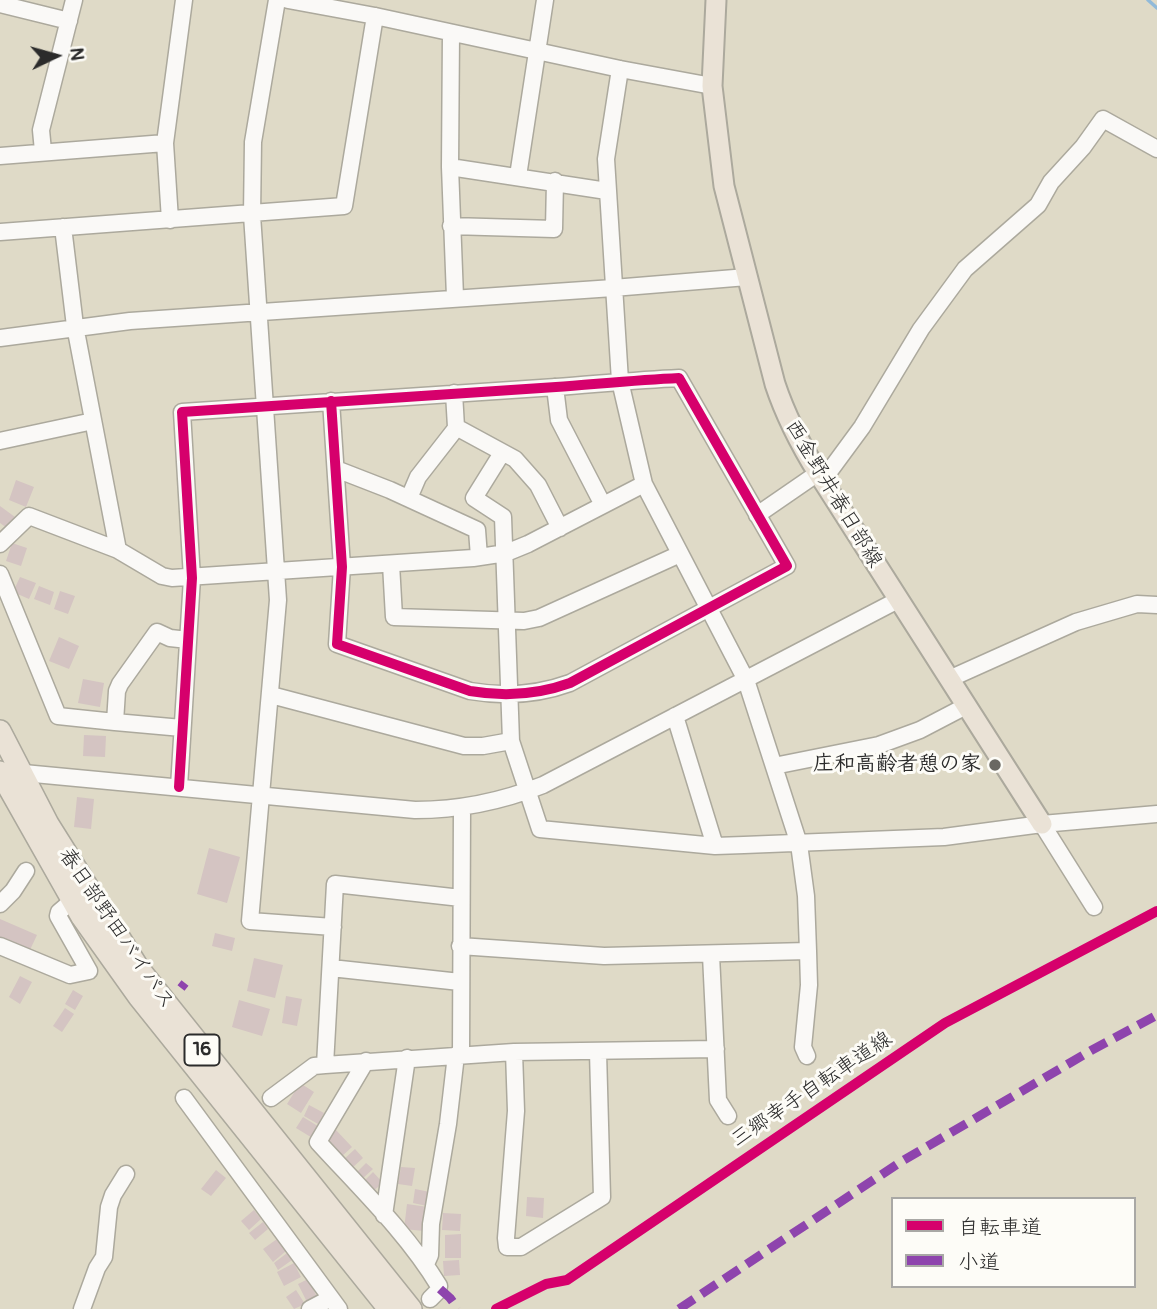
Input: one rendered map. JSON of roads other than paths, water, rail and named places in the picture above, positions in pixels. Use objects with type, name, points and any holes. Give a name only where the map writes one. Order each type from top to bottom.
[{"type":"highway","name":"春日部野田バイパス","points":[[0,731],[7,772],[72,901],[139,997],[389,1309]]},
{"type":"highway","name":"春日部野田バイパス","points":[[7,772],[48,824],[121,930],[167,1006],[420,1304]]},
{"type":"main road","name":"西金野井春日部線","points":[[716,0],[712,86],[724,186],[784,411],[796,437],[1042,824]]},
{"type":"street","points":[[43,151],[41,130],[74,0]]},
{"type":"street","points":[[170,220],[165,143],[184,0]]},
{"type":"street","points":[[277,0],[253,142],[252,215],[277,571],[277,630],[250,921],[333,927]]},
{"type":"street","points":[[288,0],[712,86]]},
{"type":"street","points":[[518,176],[545,0]]},
{"type":"street","points":[[0,4],[69,21]]},
{"type":"street","points":[[0,232],[344,206],[375,16]]},
{"type":"street","points":[[451,33],[450,167],[455,297]]},
{"type":"street","points":[[620,69],[606,159],[620,381],[644,484],[746,680],[799,844],[806,896],[809,985],[803,1047],[807,1056]]},
{"type":"street","points":[[757,514],[821,477],[862,427],[921,329],[965,269],[1038,205],[1051,182],[1083,147],[1103,119],[1157,149]]},
{"type":"street","points":[[0,156],[165,143]]},
{"type":"street","points":[[450,167],[607,191]]},
{"type":"street","points":[[451,226],[554,229],[555,181]]},
{"type":"street","points":[[63,227],[75,326],[118,550]]},
{"type":"street","points":[[0,338],[75,326],[747,276]]},
{"type":"street","points":[[178,787],[192,578],[181,412],[331,401],[555,387],[620,381],[679,378],[787,566],[570,683],[550,690],[509,695],[470,691],[337,644],[342,567],[331,401]]},
{"type":"street","points":[[555,387],[559,420],[603,505]]},
{"type":"street","points":[[409,498],[418,477],[457,427],[454,393]]},
{"type":"street","points":[[0,441],[93,421]]},
{"type":"street","points":[[457,427],[515,459],[538,485],[560,528]]},
{"type":"street","points":[[502,453],[474,498],[503,517],[511,741],[540,829],[715,846],[799,844],[944,837],[1042,824],[1157,814]]},
{"type":"street","points":[[336,469],[409,498],[477,530],[479,557]]},
{"type":"street","points":[[0,544],[29,516],[118,550],[162,576],[192,578],[479,557],[506,553],[644,484]]},
{"type":"street","points":[[391,564],[394,617],[507,622],[539,618],[680,554]]},
{"type":"street","points":[[0,574],[58,716],[182,728]]},
{"type":"street","points":[[7,772],[415,810],[487,804],[527,792],[898,600]]},
{"type":"street","points":[[949,679],[1076,622],[1137,604],[1157,605]]},
{"type":"street","points":[[116,722],[117,691],[120,684],[156,632],[170,638],[188,640]]},
{"type":"street","points":[[271,695],[464,746],[511,741]]},
{"type":"street","points":[[774,766],[880,745],[920,730],[966,706]]},
{"type":"street","points":[[675,716],[715,846]]},
{"type":"street","points":[[426,1264],[430,1255],[431,1224],[458,1055],[462,808]]},
{"type":"street","points":[[1042,824],[1094,907]]},
{"type":"street","points":[[0,904],[26,872]]},
{"type":"street","points":[[325,1065],[335,884],[461,898]]},
{"type":"street","points":[[0,946],[70,975],[89,971],[58,916],[72,901]]},
{"type":"street","points":[[460,946],[604,956],[808,951]]},
{"type":"street","points":[[711,955],[718,1100],[728,1116]]},
{"type":"street","points":[[331,968],[460,982]]},
{"type":"street","points":[[271,1098],[314,1066],[514,1052],[716,1049]]},
{"type":"street","points":[[514,1052],[516,1111],[506,1238],[507,1247],[514,1249],[603,1197],[598,1052]]},
{"type":"street","points":[[384,1215],[407,1058]]},
{"type":"street","points":[[366,1061],[318,1142],[426,1264],[439,1286],[438,1291],[420,1304]]},
{"type":"street","points":[[184,1098],[335,1303],[310,1309]]},
{"type":"street","points":[[82,1309],[97,1268],[104,1257],[109,1207],[126,1174]]},
{"type":"waterway","points":[[1148,0],[1157,8]]},
{"type":"place","name":"庄和高齢者憩の家","points":[[995,765]]}]
